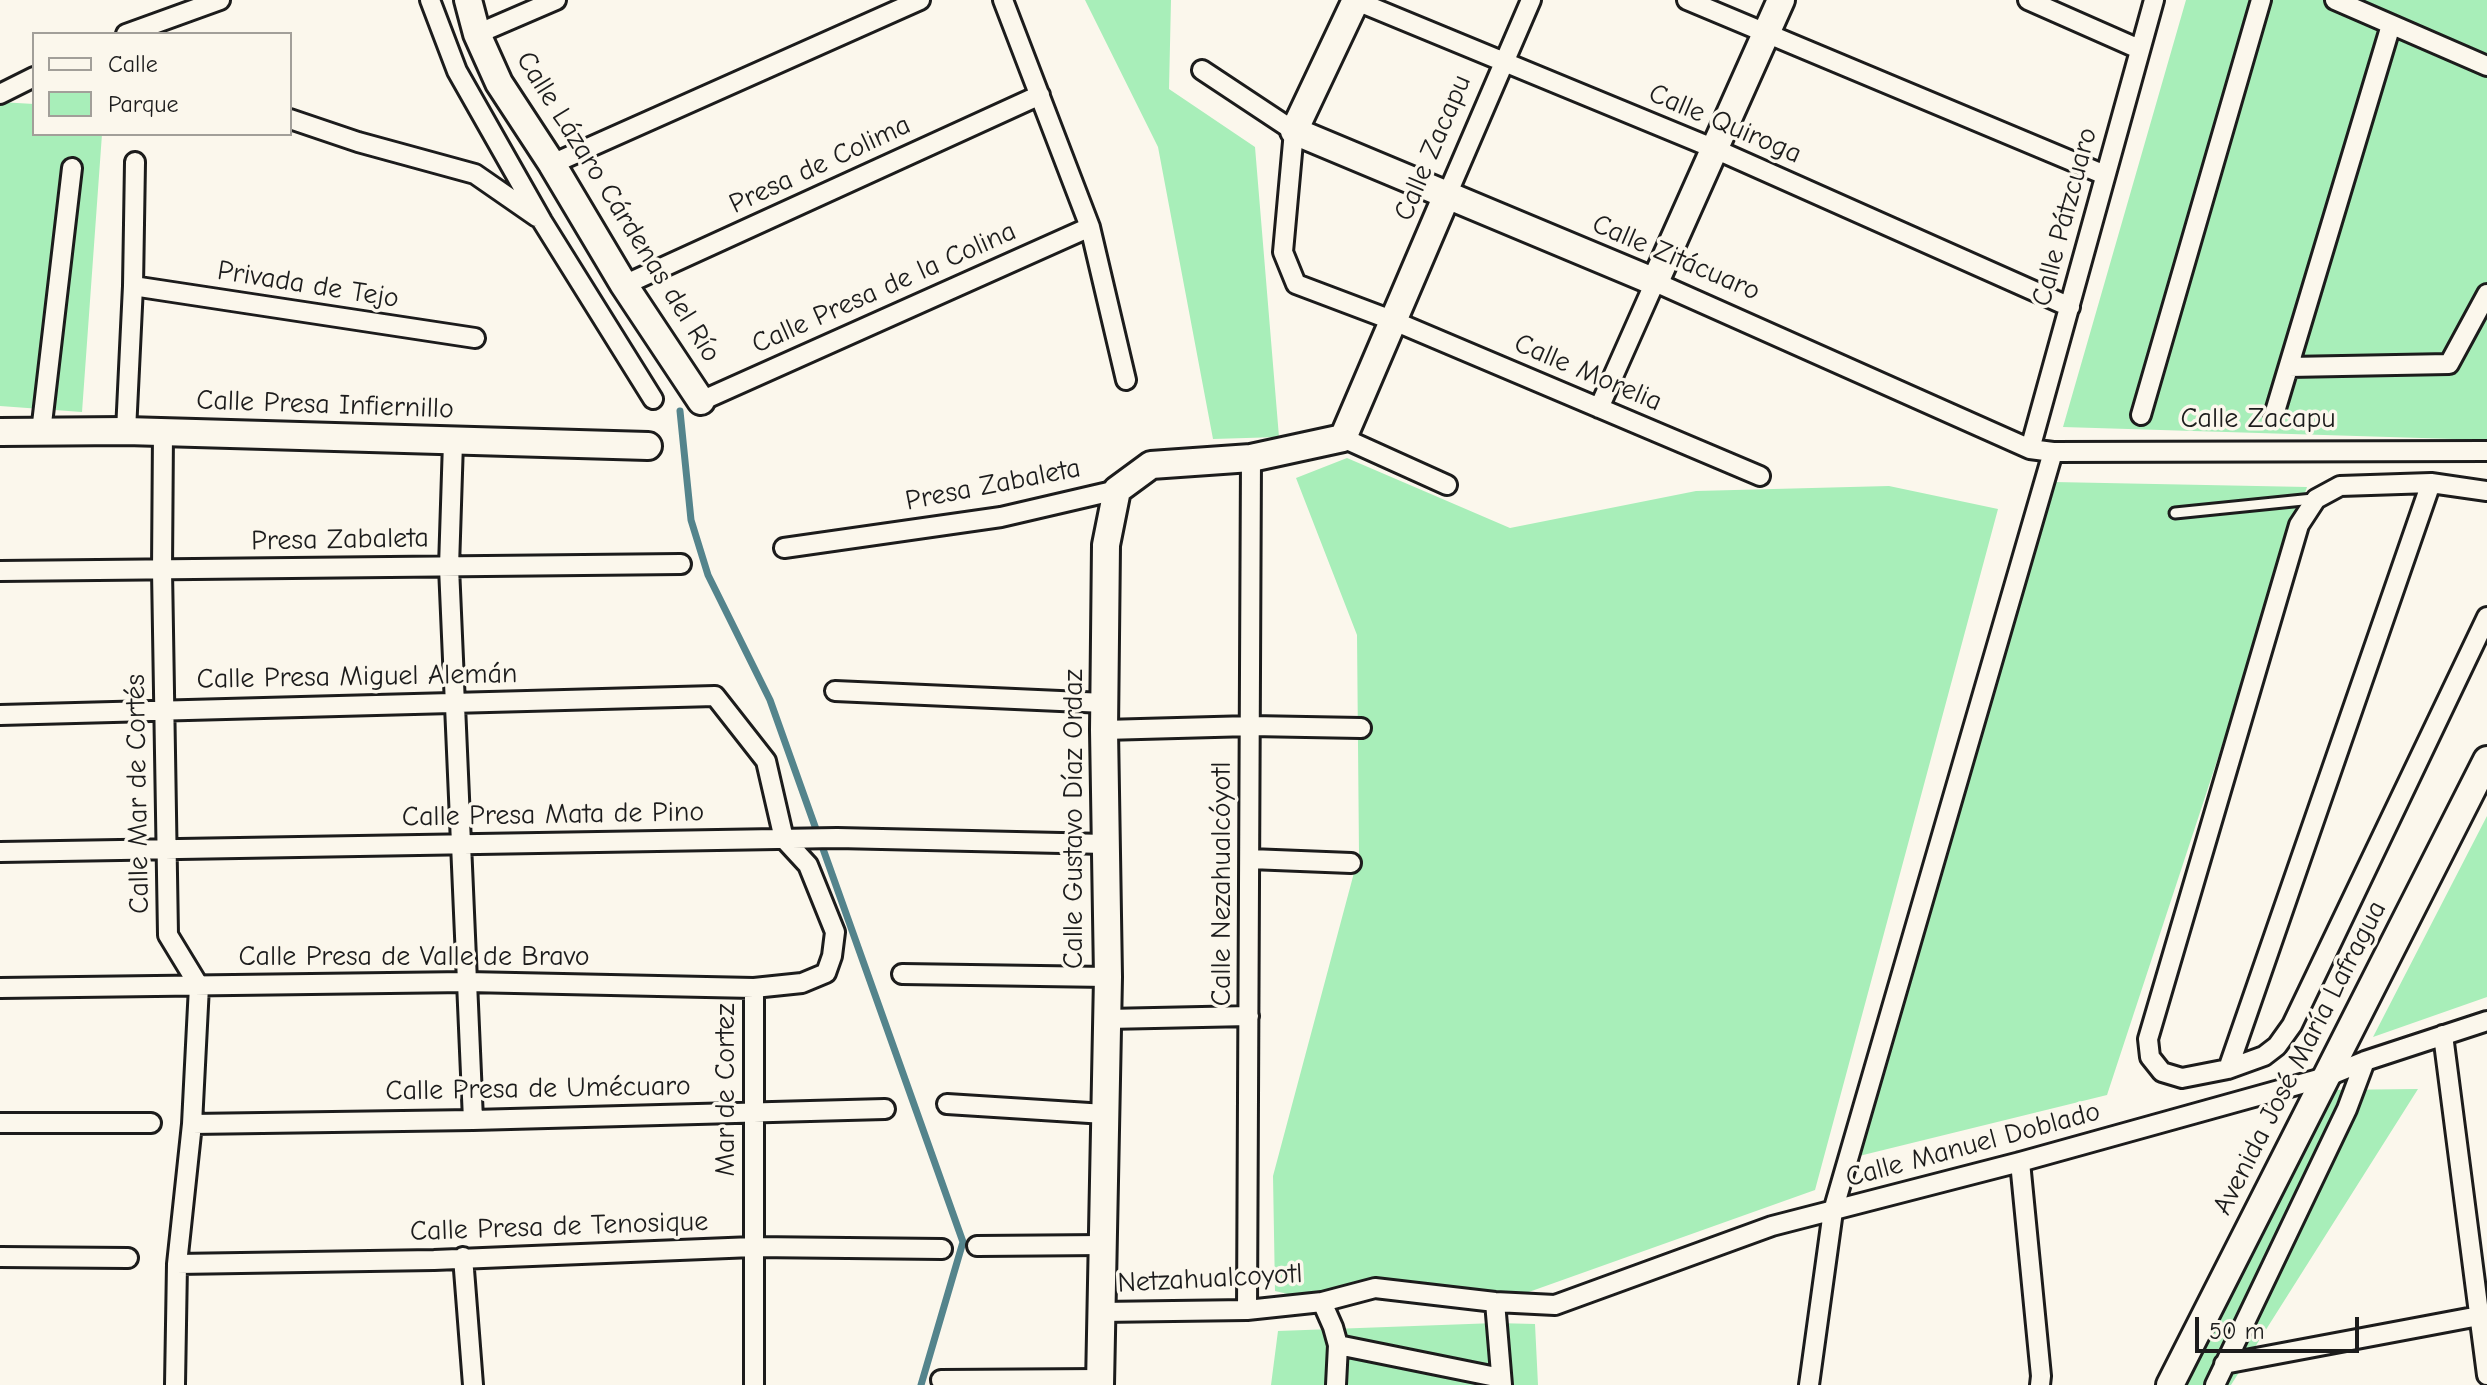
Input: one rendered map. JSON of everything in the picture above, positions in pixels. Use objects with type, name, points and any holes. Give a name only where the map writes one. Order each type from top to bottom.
[{"type":"street","points":[[132,32],[220,0]]},
{"type":"street","points":[[430,0],[457,71],[542,221],[653,399]]},
{"type":"street","name":"Calle Lázaro Cárdenas del Río","points":[[468,0],[477,34],[499,83],[552,164],[624,285],[701,401]]},
{"type":"street","points":[[477,34],[556,0]]},
{"type":"street","points":[[552,164],[920,0]]},
{"type":"street","points":[[1003,0],[1090,227],[1126,380]]},
{"type":"street","points":[[1202,70],[1294,131],[1355,0]]},
{"type":"street","name":"Calle Quiroga","points":[[1355,0],[1715,149],[2070,307]]},
{"type":"street","name":"Calle Zacapu","points":[[1343,438],[1531,0]]},
{"type":"street","points":[[1687,0],[2105,175]]},
{"type":"street","points":[[1599,408],[1781,0]]},
{"type":"street","points":[[2028,0],[2139,49]]},
{"type":"street","name":"Calle Pátzcuaro","points":[[2030,449],[2154,0]]},
{"type":"street","points":[[2141,415],[2261,0]]},
{"type":"street","points":[[2335,0],[2487,66]]},
{"type":"street","points":[[2274,415],[2391,25]]},
{"type":"street","points":[[0,94],[32,78]]},
{"type":"street","name":"Presa de Colima","points":[[624,285],[1040,95]]},
{"type":"street","points":[[292,120],[358,142],[475,174],[542,221]]},
{"type":"street","name":"Calle Zitácuaro","points":[[1294,131],[1655,282],[2030,449]]},
{"type":"street","name":"Calle Morelia","points":[[1294,131],[1283,252],[1296,284],[1394,321],[1760,476]]},
{"type":"street","points":[[126,431],[135,162]]},
{"type":"street","points":[[41,432],[72,168]]},
{"type":"street","name":"Calle Presa de la Colina","points":[[701,401],[1090,227]]},
{"type":"street","name":"Privada de Tejo","points":[[133,286],[475,338]]},
{"type":"street","points":[[2289,367],[2449,364],[2487,294]]},
{"type":"street","name":"Calle Presa Infiernillo","points":[[0,432],[126,431],[648,446]]},
{"type":"street","name":"Calle Mar de Cortés","points":[[163,432],[168,935],[199,986]]},
{"type":"street","points":[[1117,490],[1151,465],[1251,458],[1343,438],[1447,485]]},
{"type":"street","points":[[453,442],[449,567],[473,1120]]},
{"type":"street","name":"Calle Zacapu","points":[[2030,449],[2053,452],[2487,451]]},
{"type":"street","points":[[1809,1385],[1833,1211],[2053,452]]},
{"type":"street","name":"Calle Nezahualcóyotl","points":[[1247,1310],[1251,458]]},
{"type":"street","points":[[2228,1069],[2431,483]]},
{"type":"street","points":[[2487,491],[2431,483],[2340,486],[2316,499],[2299,525],[2148,1039],[2150,1057],[2162,1072],[2182,1078],[2207,1075],[2264,1056],[2277,1046],[2292,1025],[2487,617]]},
{"type":"street","name":"Presa Zabaleta","points":[[784,548],[1001,517],[1117,490]]},
{"type":"street","name":"Calle Gustavo Díaz Ordaz","points":[[1100,1382],[1108,977],[1104,730],[1106,545],[1117,490]]},
{"type":"street","name":"Presa Zabaleta","points":[[0,571],[681,564]]},
{"type":"street","points":[[835,691],[1105,703]]},
{"type":"street","name":"Calle Presa Miguel Alemán","points":[[0,715],[715,696],[766,761],[784,839]]},
{"type":"street","points":[[1104,730],[1251,726],[1361,728]]},
{"type":"street","name":"Avenida José María Lafragua","points":[[2170,1385],[2487,760]]},
{"type":"street","name":"Calle Presa Mata de Pino","points":[[0,852],[837,838],[1106,844]]},
{"type":"street","name":"Calle Presa de Valle de Bravo","points":[[0,988],[467,982],[754,988],[802,983],[826,973],[835,932],[808,865],[784,839]]},
{"type":"street","points":[[1250,859],[1351,863]]},
{"type":"street","points":[[902,974],[1108,977]]},
{"type":"street","points":[[175,1385],[177,1264],[192,1124],[199,986]]},
{"type":"street","name":"Mar de Cortez","points":[[754,988],[754,1385]]},
{"type":"street","points":[[1107,1019],[1249,1016]]},
{"type":"street","name":"Calle Manuel Doblado","points":[[1472,1300],[1555,1305],[1772,1226],[2020,1162],[2326,1077],[2487,1021]]},
{"type":"street","points":[[2443,1035],[2487,1375]]},
{"type":"street","points":[[2215,1385],[2347,1109],[2365,1061]]},
{"type":"street","points":[[2207,1075],[2208,1110]]},
{"type":"street","points":[[947,1104],[1105,1114]]},
{"type":"street","name":"Calle Presa de Umécuaro","points":[[192,1124],[885,1109]]},
{"type":"street","points":[[0,1123],[151,1123]]},
{"type":"street","points":[[2020,1162],[2040,1385]]},
{"type":"street","points":[[977,1246],[1103,1245]]},
{"type":"street","name":"Calle Presa de Tenosique","points":[[177,1264],[434,1260],[753,1247],[942,1249]]},
{"type":"street","points":[[0,1257],[128,1258]]},
{"type":"street","points":[[463,1257],[473,1385]]},
{"type":"street","name":"Netzahualcoyotl","points":[[1100,1312],[1247,1310],[1322,1302],[1375,1288],[1472,1300]]},
{"type":"street","points":[[1322,1302],[1338,1345],[1336,1385]]},
{"type":"street","points":[[1338,1345],[1501,1381],[1495,1302]]},
{"type":"street","points":[[2224,1364],[2479,1316]]},
{"type":"street","points":[[941,1380],[1100,1382]]},
{"type":"lane","points":[[2175,513],[2316,499]]},
{"type":"green space","points":[[1085,0],[1171,0],[1169,89],[1255,147],[1279,437],[1213,439],[1158,147]]},
{"type":"green space","points":[[2186,0],[2487,0],[2487,440],[2063,427]]},
{"type":"green space","points":[[0,102],[32,104],[32,136],[102,136],[82,412],[0,406]]},
{"type":"green space","points":[[1347,458],[1510,528],[1696,491],[1889,486],[1998,509],[1815,1190],[1526,1293],[1322,1302],[1275,1291],[1273,1176],[1359,854],[1357,635],[1296,478]]},
{"type":"green space","points":[[2054,482],[2307,487],[2107,1095],[1859,1156]]},
{"type":"green space","points":[[2487,816],[2487,997],[2373,1037]]},
{"type":"green space","points":[[2418,1089],[2231,1385],[2175,1385],[2326,1090]]},
{"type":"green space","points":[[1535,1324],[1538,1385],[1271,1385],[1278,1331]]},
{"type":"waterway","points":[[680,411],[691,520],[708,575],[770,700],[963,1242],[921,1385]]}]
